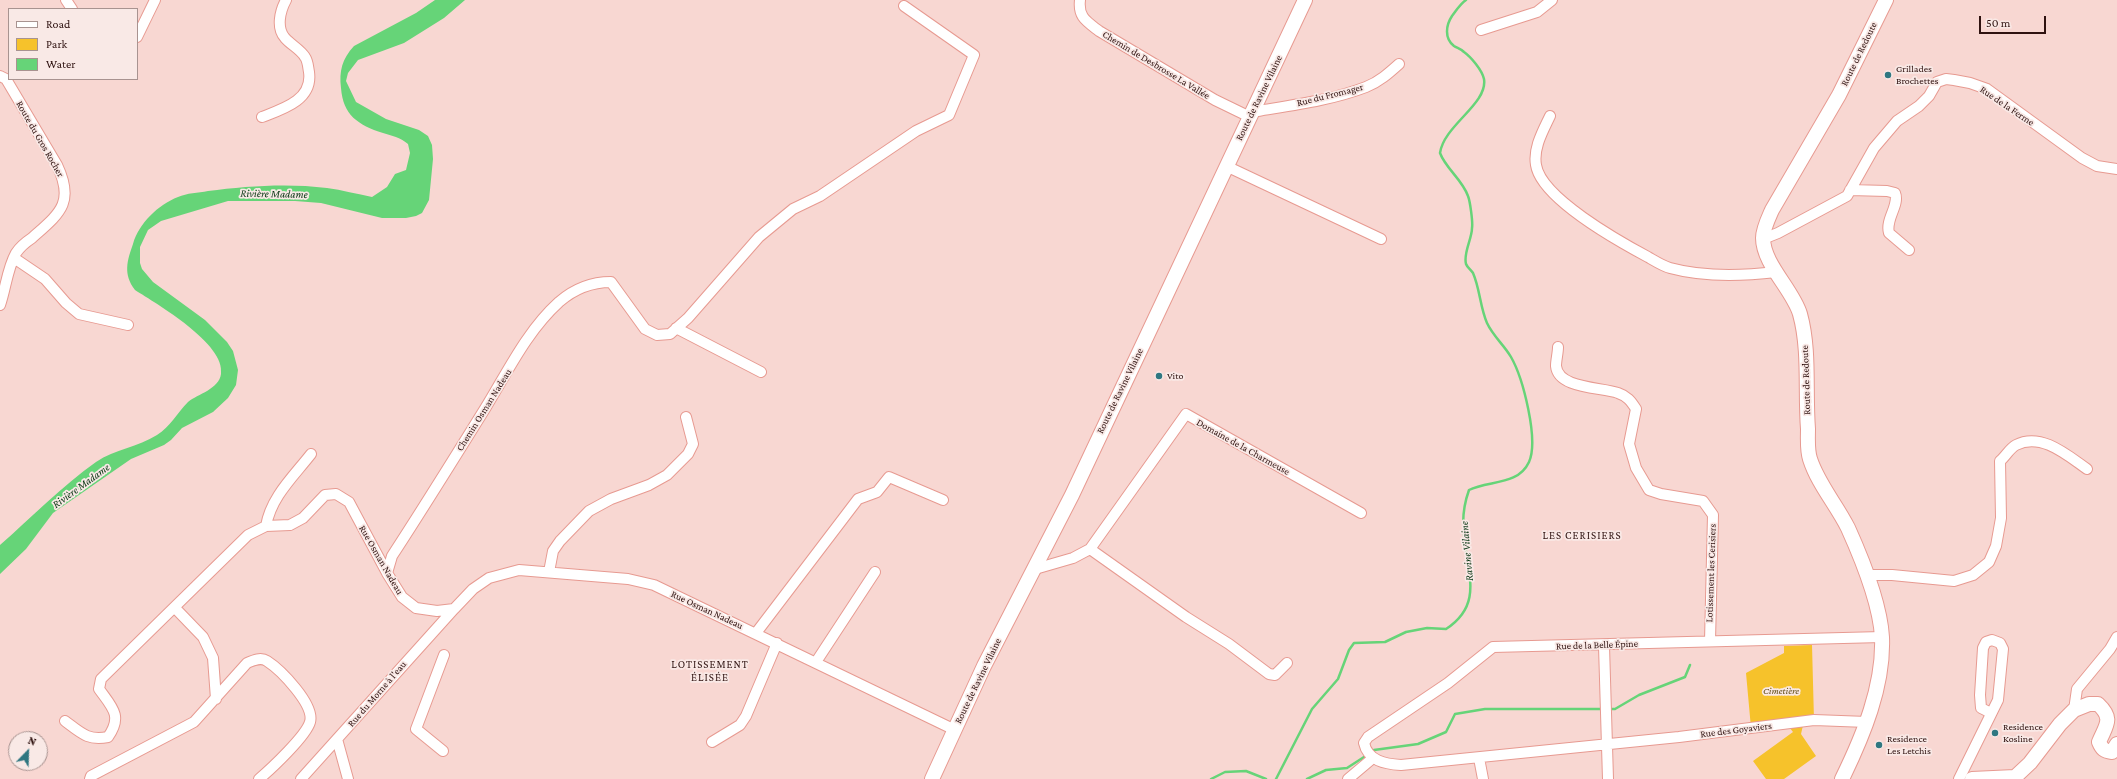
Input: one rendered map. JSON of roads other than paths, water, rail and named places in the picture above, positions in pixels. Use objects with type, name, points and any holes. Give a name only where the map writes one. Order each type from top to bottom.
[{"type":"main road","name":"Route de Ravine Vilaine","points":[[932,779],[984,666],[1035,569],[1305,0]]},
{"type":"main road","name":"Route de Redoute","points":[[1842,779],[1867,722],[1881,664],[1882,637],[1867,576],[1847,528],[1819,480],[1810,457],[1804,334],[1799,313],[1769,260],[1762,239],[1765,226],[1772,210],[1839,95],[1886,0]]},
{"type":"main road","points":[[1972,779],[2015,777],[2030,762],[2060,724],[2074,710],[2089,704],[2098,704],[2105,711],[2108,722],[2099,742],[2101,748],[2112,752],[2117,744]]},
{"type":"street","points":[[138,35],[155,0]]},
{"type":"street","points":[[262,117],[297,100],[308,86],[310,79],[307,59],[285,38],[281,31],[281,11],[286,0]]},
{"type":"street","name":"Chemin de Desbrosse La Vallée","points":[[1080,0],[1079,10],[1085,21],[1098,31],[1215,100],[1252,114]]},
{"type":"street","points":[[1481,30],[1537,12],[1552,0]]},
{"type":"street","points":[[761,372],[676,328],[688,318],[759,237],[793,209],[820,196],[916,131],[948,115],[974,55],[904,6]]},
{"type":"street","name":"Rue du Fromager","points":[[1252,114],[1258,111],[1324,99],[1366,87],[1381,79],[1399,64]]},
{"type":"street","name":"Route du Gros Rocher","points":[[0,76],[6,79],[53,158],[64,179],[66,187],[65,202],[61,211],[17,251],[0,305]]},
{"type":"street","name":"Rue de la Ferme","points":[[1762,239],[1778,233],[1841,200],[1850,190],[1874,148],[1890,128],[1897,121],[1919,106],[1937,82],[1946,79],[1970,82],[1987,89],[2082,158],[2097,166],[2117,169]]},
{"type":"street","points":[[1550,116],[1539,139],[1536,151],[1536,165],[1549,188],[1591,224],[1625,245],[1669,268],[1745,275],[1776,272]]},
{"type":"street","points":[[1226,166],[1381,239]]},
{"type":"street","points":[[1850,190],[1887,191],[1895,193],[1896,199],[1888,223],[1889,233],[1909,250]]},
{"type":"street","points":[[14,258],[45,279],[66,302],[80,314],[128,325]]},
{"type":"street","name":"Chemin Osman Nadeau","points":[[387,573],[392,556],[464,444],[524,343],[558,303],[574,291],[597,282],[611,282],[645,329],[657,335],[670,334],[676,328]]},
{"type":"street","name":"Lotissement les Cerisiers","points":[[1558,347],[1556,367],[1563,378],[1579,386],[1618,393],[1630,400],[1636,409],[1629,444],[1636,468],[1649,490],[1661,494],[1703,501],[1713,515],[1710,640]]},
{"type":"street","name":"Domaine de la Charmeuse","points":[[1090,549],[1186,414],[1361,513]]},
{"type":"street","points":[[549,572],[553,552],[560,541],[589,511],[611,499],[649,485],[667,475],[688,454],[693,444],[686,417]]},
{"type":"street","points":[[1867,576],[1892,575],[1954,581],[1973,575],[1989,562],[1996,546],[2001,518],[2000,462],[2015,446],[2034,441],[2056,447],[2087,469]]},
{"type":"street","points":[[266,526],[268,512],[277,495],[311,454]]},
{"type":"street","points":[[756,633],[858,499],[877,492],[889,476],[943,500]]},
{"type":"street","name":"Rue Osman Nadeau","points":[[65,721],[81,733],[96,740],[108,737],[115,728],[115,711],[99,689],[101,679],[248,535],[266,526],[290,525],[303,518],[325,495],[336,494],[349,502],[387,573],[402,597],[416,608],[437,611],[454,609],[473,589],[489,578],[519,570],[628,579],[654,585],[955,730]]},
{"type":"street","points":[[1035,569],[1073,558],[1090,549],[1186,617],[1229,644],[1269,674],[1275,675],[1287,663]]},
{"type":"street","points":[[816,662],[875,572]]},
{"type":"street","points":[[175,608],[203,637],[213,658],[216,699]]},
{"type":"street","name":"Rue du Morne à l'eau","points":[[301,779],[399,668],[454,609]]},
{"type":"street","name":"Rue de la Belle Épine","points":[[1373,758],[1365,751],[1364,743],[1368,737],[1448,683],[1493,647],[1604,646],[1710,640],[1882,637]]},
{"type":"street","points":[[2074,710],[2077,689],[2110,649],[2117,637]]},
{"type":"street","points":[[1959,779],[1991,713],[1999,696],[2003,649],[2000,643],[1992,640],[1986,642],[1982,653],[1980,695],[1981,708],[1991,713]]},
{"type":"street","points":[[712,742],[740,725],[746,716],[777,643]]},
{"type":"street","points":[[1604,646],[1608,779]]},
{"type":"street","points":[[443,751],[416,729],[444,655]]},
{"type":"street","points":[[90,779],[91,776],[194,722],[247,663],[258,659],[267,661],[300,692],[310,710],[310,722],[300,737],[271,769],[259,779]]},
{"type":"street","name":"Rue des Goyaviers","points":[[1373,758],[1386,764],[1402,765],[1679,737],[1814,720],[1867,722]]},
{"type":"street","points":[[337,739],[348,779]]},
{"type":"street","points":[[1348,779],[1373,758]]},
{"type":"street","points":[[1479,758],[1483,779]]},
{"type":"water","name":"Rivière Madame","points":[[435,0],[465,0],[444,18],[404,43],[358,60],[348,73],[346,81],[356,102],[386,119],[419,130],[428,136],[432,145],[433,159],[429,200],[422,213],[406,218],[382,218],[321,203],[295,201],[228,201],[161,221],[148,230],[140,247],[140,263],[142,269],[153,282],[205,320],[227,342],[233,351],[238,370],[236,385],[228,398],[213,412],[182,428],[164,445],[131,459],[53,513],[26,549],[0,574],[0,545],[59,491],[96,462],[150,439],[162,432],[188,402],[208,391],[219,379],[221,374],[220,362],[213,350],[202,338],[173,315],[135,290],[131,284],[127,267],[128,262],[136,236],[145,222],[157,210],[171,200],[185,195],[208,191],[282,185],[312,186],[372,197],[387,187],[395,174],[406,170],[410,153],[408,144],[399,138],[374,130],[353,118],[342,97],[340,76],[342,66],[354,46],[416,13]]},
{"type":"waterway","name":"Ravine Vilaine","points":[[1276,779],[1312,709],[1338,679],[1349,650],[1354,643],[1385,642],[1406,632],[1427,628],[1446,629],[1458,619],[1465,609],[1469,598],[1470,587],[1470,575],[1463,529],[1463,518],[1469,490],[1510,479],[1518,475],[1524,470],[1529,462],[1532,452],[1531,425],[1528,409],[1525,394],[1516,367],[1511,357],[1487,323],[1473,273],[1467,266],[1465,260],[1472,232],[1469,199],[1462,184],[1446,164],[1440,153],[1443,143],[1449,133],[1473,106],[1483,88],[1484,79],[1479,68],[1467,54],[1451,43],[1447,35],[1447,27],[1452,16],[1466,0]]},
{"type":"waterway","name":"Ravine Vilaine","points":[[1608,709],[1615,709],[1639,695],[1685,677],[1690,665]]},
{"type":"waterway","name":"Ravine Vilaine","points":[[1374,750],[1418,744],[1446,732],[1455,714],[1485,709],[1603,709]]},
{"type":"waterway","name":"Ravine Vilaine","points":[[1307,779],[1326,770],[1347,768],[1364,757]]},
{"type":"waterway","name":"Ravine Vilaine","points":[[1211,779],[1225,772],[1246,771],[1266,779]]},
{"type":"place","name":"Grillades Brochettes","points":[[1888,75]]},
{"type":"place","name":"Vito","points":[[1159,376]]},
{"type":"place","name":"Residence Kosline","points":[[1995,733]]},
{"type":"place","name":"Residence Les Letchis","points":[[1879,745]]},
{"type":"district","name":"LES CERISIERS","points":[[1582,536]]},
{"type":"district","name":"LOTISSEMENT ÉLISÉE","points":[[710,671]]},
{"type":"park label","name":"Cimetière","points":[[1781,691]]}]
